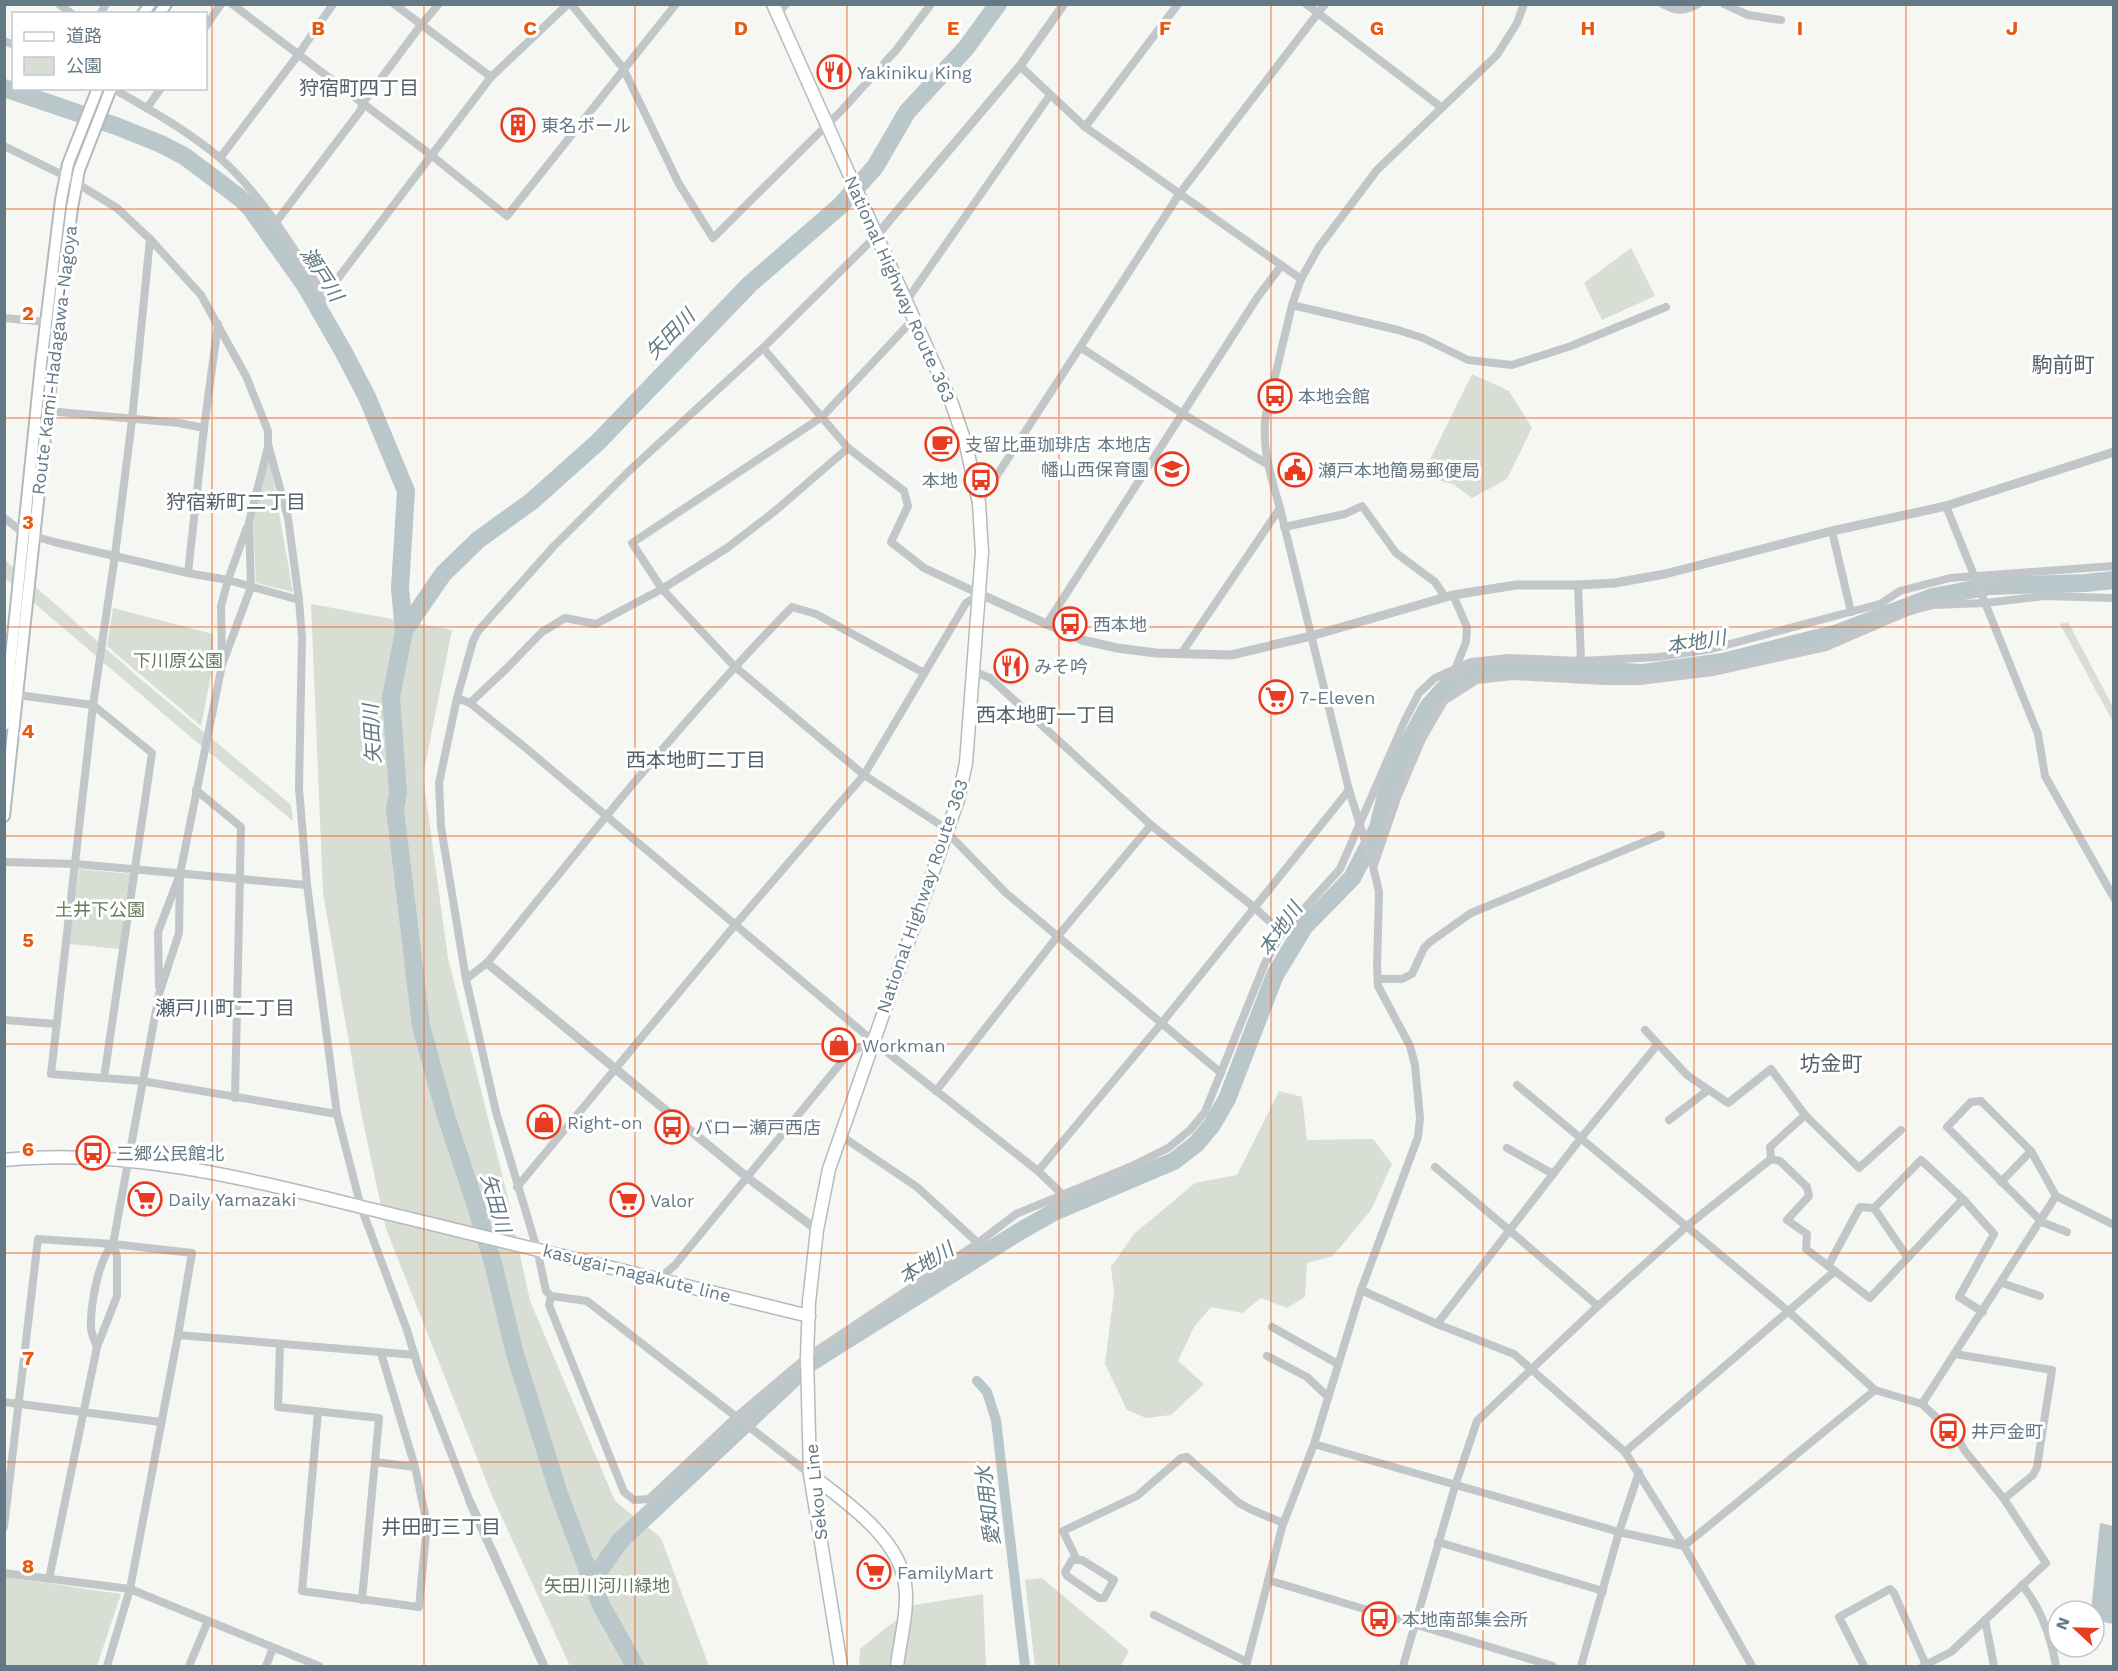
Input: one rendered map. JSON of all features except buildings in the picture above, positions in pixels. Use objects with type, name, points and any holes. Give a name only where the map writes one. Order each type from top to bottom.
[{"type":"main road","name":"National Highway Route 363","points":[[779,8],[827,127],[876,231],[952,404],[966,445],[979,503],[982,552],[966,763],[958,800],[829,1169],[817,1230],[808,1316]]},
{"type":"main road","name":"Route Kami-Hadagawa-Nagoya","points":[[4,816],[18,695],[47,322],[65,176],[68,164],[105,91]]},
{"type":"main road","name":"Route Kami-Hadagawa-Nagoya","points":[[4,725],[48,411],[76,183],[105,91]]},
{"type":"main road","name":"kasugai-nagakute line","points":[[4,1160],[32,1157],[128,1160],[175,1166],[533,1248],[808,1316]]},
{"type":"main road","name":"Sekou Line","points":[[808,1316],[810,1474],[841,1666]]},
{"type":"main road","points":[[810,1474],[879,1533],[902,1569],[906,1585],[897,1666]]},
{"type":"street","points":[[207,25],[221,4]]},
{"type":"street","points":[[232,4],[431,155],[507,216],[676,4]]},
{"type":"street","points":[[220,158],[298,55],[333,4]]},
{"type":"street","points":[[394,4],[491,77]]},
{"type":"street","points":[[276,222],[361,110],[362,104],[421,25],[439,4]]},
{"type":"street","points":[[105,91],[147,108],[220,158],[276,222],[326,298],[339,277],[491,77],[570,4],[623,68],[680,184],[713,238],[827,127],[897,49],[931,4]]},
{"type":"street","points":[[810,1474],[587,1302],[551,1296],[546,1291],[496,1112],[466,979],[441,827],[440,783],[457,698],[473,641],[486,623],[553,547],[629,471],[763,348],[876,231],[1020,66],[1064,4]]},
{"type":"street","points":[[1085,127],[1178,4]]},
{"type":"street","points":[[1306,4],[1441,107]]},
{"type":"street","points":[[979,503],[1180,193],[1325,4]]},
{"type":"street","points":[[1154,1615],[1246,1664],[1283,1523],[1314,1444],[1360,1290],[1418,1137],[1420,1118],[1418,1082],[1410,1046],[1378,986],[1379,892],[1349,790],[1280,508],[1267,464],[1265,422],[1292,305],[1301,279],[1319,247],[1377,170],[1497,55],[1518,23],[1524,4]]},
{"type":"street","points":[[1664,4],[1669,8],[1686,11],[1698,4]]},
{"type":"street","points":[[1724,4],[1748,15],[1781,20]]},
{"type":"street","points":[[1020,66],[1085,127],[1301,279]]},
{"type":"street","points":[[147,108],[160,90]]},
{"type":"street","points":[[907,300],[1050,95]]},
{"type":"street","points":[[4,146],[65,176],[117,208],[150,239],[201,295],[246,375],[268,431],[268,444],[249,522],[221,606],[222,665]]},
{"type":"street","points":[[150,239],[132,420],[93,705],[51,1074],[142,1081],[337,1114]]},
{"type":"street","points":[[1046,625],[1257,298],[1281,266]]},
{"type":"street","points":[[1292,305],[1398,330],[1423,338],[1468,360],[1512,365],[1571,346],[1666,307]]},
{"type":"street","points":[[4,318],[47,322]]},
{"type":"street","points":[[916,321],[907,326],[822,417],[632,543],[662,589],[734,666],[864,775],[939,824],[1006,893],[1221,1073]]},
{"type":"street","points":[[188,573],[218,323]]},
{"type":"street","points":[[1080,347],[1183,414],[1267,464]]},
{"type":"street","points":[[763,348],[848,448],[904,491],[908,506],[891,542],[924,568],[1082,640],[1117,648],[1181,654],[1231,655],[1311,636],[1449,596],[1516,585],[1615,583],[1665,574],[1832,531],[1946,506],[2114,452]]},
{"type":"street","points":[[48,411],[179,423],[204,428]]},
{"type":"street","points":[[268,444],[288,518],[299,600],[302,638],[299,788],[307,885],[337,1114],[364,1208],[420,1373],[471,1502],[544,1666]]},
{"type":"street","points":[[470,703],[542,632],[565,618],[596,624],[662,589],[727,548],[775,511],[848,448]]},
{"type":"street","points":[[1284,527],[1345,514],[1362,506],[1396,553],[1449,596],[1467,627],[1466,642],[1456,668],[1461,688]]},
{"type":"street","points":[[1946,506],[2038,734],[2045,776],[2114,898]]},
{"type":"street","points":[[1181,654],[1280,508]]},
{"type":"street","points":[[4,518],[29,535],[188,573],[228,580],[299,600]]},
{"type":"street","points":[[49,1580],[97,1347],[117,1296],[117,1256],[113,1244],[159,994],[179,933],[180,874],[222,665],[250,587],[249,522]]},
{"type":"street","points":[[1832,531],[1851,612]]},
{"type":"street","points":[[551,1296],[549,1305],[624,1492],[634,1500],[649,1499],[736,1417],[807,1359],[978,1243],[1016,1214],[1132,1166],[1168,1148],[1190,1130],[1205,1112],[1265,963],[1282,933],[1340,869],[1419,693],[1434,678],[1471,662],[1509,658],[1581,661],[1659,657],[1711,649],[1851,612],[1880,603],[1900,591],[1950,578],[2114,566]]},
{"type":"street","points":[[1578,585],[1581,661]]},
{"type":"street","points":[[517,1187],[864,775],[966,603],[980,594]]},
{"type":"street","points":[[1373,866],[1397,798],[1422,739],[1444,701],[1461,688],[1477,680],[1513,676],[1640,681],[1713,672],[1826,647],[1907,612],[1933,605],[1985,603],[2045,596],[2114,598]]},
{"type":"street","points":[[466,979],[487,963],[734,666],[792,608],[816,614],[924,673]]},
{"type":"street","points":[[973,671],[990,678],[1151,825],[1255,908],[1282,933]]},
{"type":"street","points":[[18,695],[93,705],[152,753],[104,1078]]},
{"type":"street","points":[[457,698],[470,703],[873,1041],[1038,1172],[1063,1195]]},
{"type":"street","points":[[196,790],[241,827],[235,1098]]},
{"type":"street","points":[[1038,1172],[1161,1024],[1349,790]]},
{"type":"street","points":[[936,1091],[1057,937],[1151,825]]},
{"type":"street","points":[[1378,979],[1402,979],[1413,974],[1422,953],[1430,942],[1471,913],[1661,836]]},
{"type":"street","points":[[4,862],[76,864],[307,885]]},
{"type":"street","points":[[159,994],[158,932],[180,874]]},
{"type":"street","points":[[487,963],[748,1178],[817,1230]]},
{"type":"street","points":[[4,1020],[57,1024]]},
{"type":"street","points":[[1645,1030],[1687,1075],[1728,1103],[1771,1069],[1805,1115],[1859,1168],[1901,1130]]},
{"type":"street","points":[[659,1279],[675,1264],[748,1178],[849,1053],[873,1041]]},
{"type":"street","points":[[1437,1324],[1581,1137],[1658,1044]]},
{"type":"street","points":[[1517,1085],[1788,1311],[1875,1390],[1923,1404],[1957,1437],[1965,1451],[2004,1499],[2046,1563],[1951,1652],[1925,1666],[1894,1593],[1890,1589],[1839,1617],[1864,1666]]},
{"type":"street","points":[[1669,1120],[1708,1090]]},
{"type":"street","points":[[2067,1232],[2042,1222],[1947,1127],[1971,1102],[1981,1101],[2031,1151],[2056,1196],[2114,1226]]},
{"type":"street","points":[[1772,1159],[1770,1147],[1805,1115]]},
{"type":"street","points":[[840,1136],[917,1187],[978,1243]]},
{"type":"street","points":[[1507,1148],[1553,1174]]},
{"type":"street","points":[[2001,1182],[2031,1151]]},
{"type":"street","points":[[1403,1666],[1438,1542],[1477,1421],[1531,1368],[1687,1226],[1772,1159]]},
{"type":"street","points":[[1772,1159],[1780,1161],[1808,1186],[1809,1196],[1787,1220],[1807,1234],[1806,1249],[1870,1298],[1963,1199]]},
{"type":"street","points":[[1625,1452],[1788,1311],[1831,1268],[1860,1207],[1874,1208],[1921,1160],[1963,1199],[1994,1234],[1959,1297],[1983,1312]]},
{"type":"street","points":[[1435,1167],[1598,1306]]},
{"type":"street","points":[[1923,1404],[2042,1222],[2056,1196]]},
{"type":"street","points":[[1874,1208],[1908,1258]]},
{"type":"street","points":[[4,1527],[38,1239],[192,1252],[130,1589],[106,1666]]},
{"type":"street","points":[[97,1347],[91,1331],[94,1290],[107,1250],[113,1244]]},
{"type":"street","points":[[2002,1283],[2040,1296]]},
{"type":"street","points":[[1360,1290],[1437,1324],[1514,1354],[1625,1452],[1684,1546],[1752,1666]]},
{"type":"street","points":[[1272,1327],[1338,1364]]},
{"type":"street","points":[[178,1335],[415,1355]]},
{"type":"street","points":[[280,1345],[278,1407],[380,1418],[362,1600]]},
{"type":"street","points":[[318,1412],[302,1592],[419,1607],[427,1524],[415,1467],[381,1353]]},
{"type":"street","points":[[1955,1354],[2052,1370],[2037,1467],[2033,1475],[2004,1499]]},
{"type":"street","points":[[1266,1356],[1307,1377],[1328,1397]]},
{"type":"street","points":[[1684,1546],[1875,1390]]},
{"type":"street","points":[[4,1402],[161,1422]]},
{"type":"street","points":[[1314,1444],[1619,1532],[1684,1546]]},
{"type":"street","points":[[1077,1560],[1063,1531],[1137,1496],[1181,1458],[1187,1457],[1250,1509],[1283,1523]]},
{"type":"street","points":[[375,1462],[415,1467]]},
{"type":"street","points":[[1581,1666],[1619,1532],[1639,1472]]},
{"type":"street","points":[[1438,1542],[1603,1591]]},
{"type":"street","points":[[1072,1560],[1077,1560],[1082,1560],[1114,1580],[1104,1598],[1099,1598],[1067,1576],[1065,1572],[1072,1560]]},
{"type":"street","points":[[4,1573],[130,1589],[319,1666]]},
{"type":"street","points":[[1268,1580],[1553,1666]]},
{"type":"street","points":[[2022,1585],[2034,1600],[2053,1648],[2056,1666]]},
{"type":"street","points":[[1985,1620],[1994,1666]]},
{"type":"street","points":[[189,1666],[208,1621]]},
{"type":"street","points":[[266,1666],[273,1648]]},
{"type":"green space","points":[[1631,248],[1655,296],[1602,320],[1584,283]]},
{"type":"green space","points":[[1472,374],[1509,391],[1532,428],[1507,479],[1472,498],[1453,484],[1422,476]]},
{"type":"green space","points":[[266,461],[270,461],[293,592],[256,583],[253,523]]},
{"type":"green space","points":[[4,559],[137,676],[291,805],[293,821],[194,740],[5,578]]},
{"type":"green space","name":"矢田川河川緑地","points":[[311,604],[452,630],[423,776],[448,958],[506,1190],[530,1301],[615,1501],[661,1538],[709,1666],[570,1666],[493,1498],[386,1229],[362,1117],[323,893]]},
{"type":"green space","name":"下川原公園","points":[[113,608],[213,634],[213,665],[201,726],[107,646]]},
{"type":"green space","points":[[2068,622],[2113,707],[2113,722],[2060,624]]},
{"type":"green space","name":"土井下公園","points":[[79,869],[131,874],[120,949],[69,944]]},
{"type":"green space","points":[[1279,1091],[1302,1097],[1307,1140],[1373,1139],[1392,1164],[1371,1210],[1333,1256],[1307,1263],[1305,1297],[1287,1308],[1261,1298],[1242,1313],[1211,1307],[1194,1327],[1178,1361],[1204,1384],[1171,1415],[1146,1418],[1127,1410],[1105,1364],[1114,1293],[1111,1267],[1134,1234],[1195,1183],[1237,1175]]},
{"type":"green space","points":[[5,1577],[121,1594],[97,1666],[5,1666]]},
{"type":"green space","points":[[1042,1578],[1129,1651],[1121,1666],[1035,1666],[1025,1580]]},
{"type":"green space","points":[[983,1594],[986,1666],[859,1666],[860,1649],[915,1605]]},
{"type":"shaded area","points":[[2100,1523],[2113,1526],[2113,1624],[2106,1623],[2106,1599],[2092,1599]]},
{"type":"waterway","name":"矢田川","points":[[635,1666],[601,1605],[559,1494],[515,1354],[493,1263],[445,1113],[421,1026],[395,809],[398,793],[391,697],[404,631],[443,574],[478,540],[532,501],[598,442],[750,284],[840,206],[875,167],[907,112],[966,48],[998,4]]},
{"type":"waterway","name":"瀬戸川","points":[[4,88],[116,126],[161,144],[184,156],[240,198],[251,209],[305,285],[343,351],[367,397],[406,491],[400,588],[404,631]]},
{"type":"waterway","name":"本地川","points":[[592,1581],[620,1541],[810,1363],[1054,1212],[1174,1161],[1196,1144],[1212,1125],[1227,1099],[1275,975],[1304,927],[1352,878],[1378,828],[1387,791],[1428,707],[1444,689],[1464,673],[1521,667],[1643,673],[1723,662],[1838,633],[1933,597],[1990,586],[2114,580]]},
{"type":"waterway","name":"愛知用水","points":[[977,1381],[987,1392],[996,1420],[1025,1666]]},
{"type":"place","name":"Yakiniku King","points":[[834,72]]},
{"type":"place","name":"東名ボール","points":[[518,125]]},
{"type":"place","name":"本地会館","points":[[1275,396]]},
{"type":"place","name":"支留比亜珈琲店 本地店","points":[[942,444]]},
{"type":"place","name":"幡山西保育園","points":[[1172,469]]},
{"type":"place","name":"瀬戸本地簡易郵便局","points":[[1295,470]]},
{"type":"place","name":"本地","points":[[981,480]]},
{"type":"place","name":"西本地","points":[[1070,624]]},
{"type":"place","name":"みそ吟","points":[[1011,666]]},
{"type":"place","name":"7-Eleven","points":[[1276,697]]},
{"type":"place","name":"Workman","points":[[839,1045]]},
{"type":"place","name":"Right-on","points":[[544,1122]]},
{"type":"place","name":"バロー瀬戸西店","points":[[672,1127]]},
{"type":"place","name":"三郷公民館北","points":[[93,1153]]},
{"type":"place","name":"Daily Yamazaki","points":[[145,1199]]},
{"type":"place","name":"Valor","points":[[627,1200]]},
{"type":"place","name":"井戸金町","points":[[1948,1431]]},
{"type":"place","name":"FamilyMart","points":[[874,1572]]},
{"type":"place","name":"本地南部集会所","points":[[1379,1619]]},
{"type":"district","name":"狩宿町四丁目","points":[[359,88]]},
{"type":"district","name":"駒前町","points":[[2063,364]]},
{"type":"district","name":"狩宿新町二丁目","points":[[236,502]]},
{"type":"district","name":"西本地町一丁目","points":[[1046,715]]},
{"type":"district","name":"西本地町二丁目","points":[[696,760]]},
{"type":"district","name":"瀬戸川町二丁目","points":[[225,1008]]},
{"type":"district","name":"坊金町","points":[[1831,1063]]},
{"type":"district","name":"井田町三丁目","points":[[441,1527]]}]
